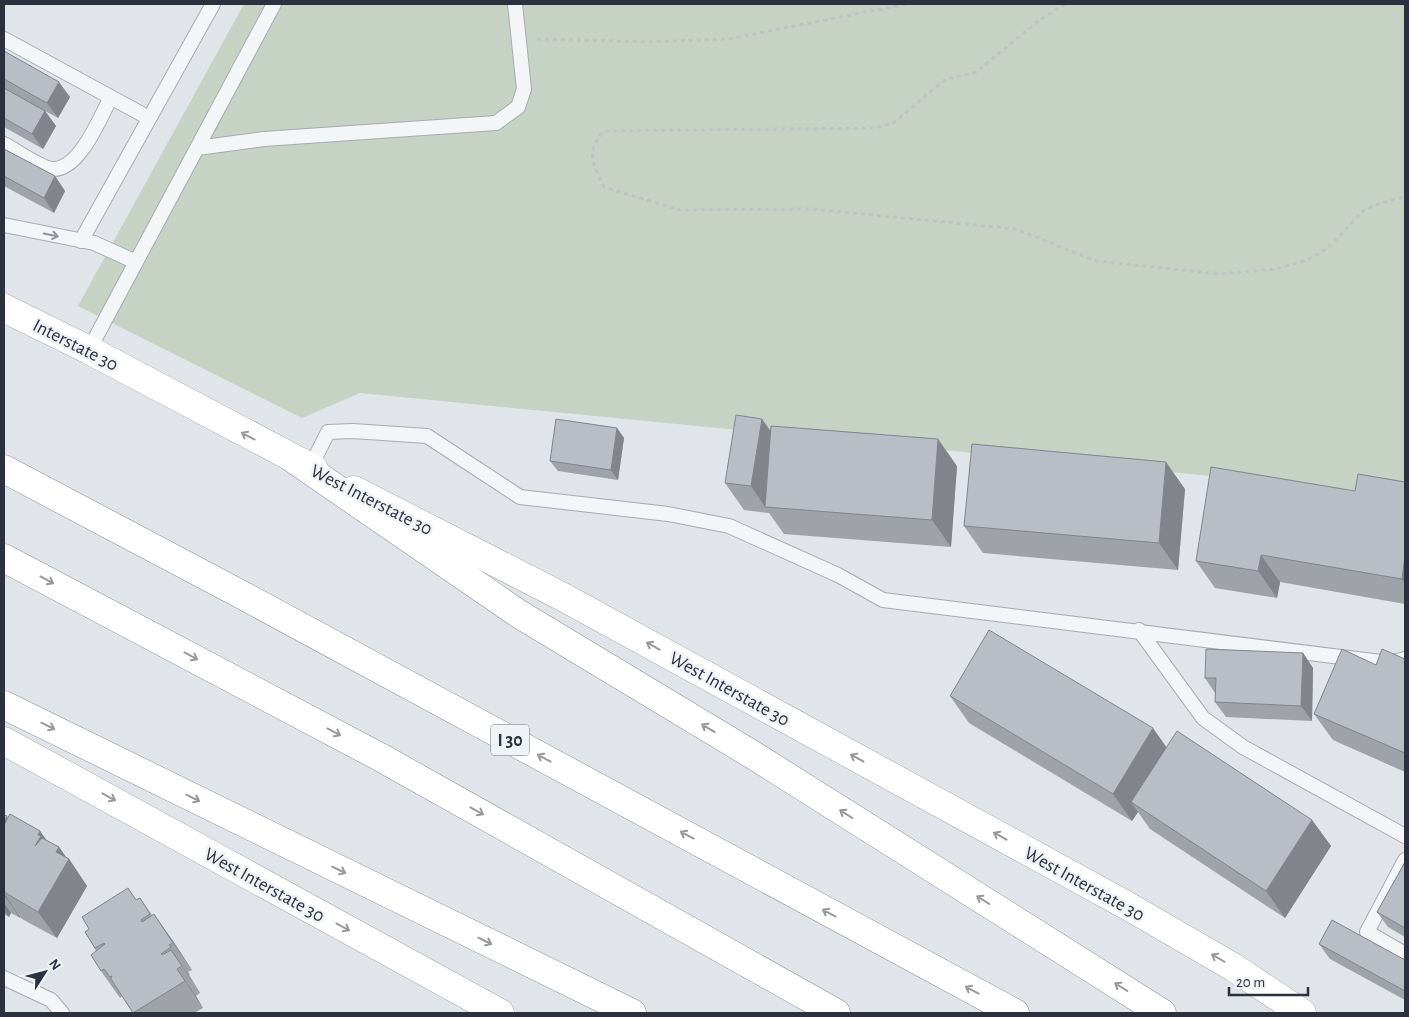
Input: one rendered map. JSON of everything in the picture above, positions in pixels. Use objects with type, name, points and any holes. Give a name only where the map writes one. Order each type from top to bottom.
[{"type":"main road","name":"Interstate 30","points":[[4,308],[147,381]]},
{"type":"main road","name":"West Interstate 30","points":[[147,381],[301,463],[563,597],[1126,905],[1233,967],[1302,1013]]},
{"type":"main road","points":[[301,463],[519,614],[753,755],[1162,1013]]},
{"type":"main road","name":"I 30","points":[[4,469],[244,596],[1015,1013]]},
{"type":"main road","points":[[4,558],[380,757],[836,1013]]},
{"type":"main road","points":[[4,705],[632,1013]]},
{"type":"main road","name":"West Interstate 30","points":[[4,741],[500,1013]]},
{"type":"lane","points":[[81,241],[212,4]]},
{"type":"lane","points":[[89,350],[274,4]]},
{"type":"lane","points":[[197,148],[264,139],[496,123],[518,107],[524,89],[515,4]]},
{"type":"lane","points":[[4,39],[149,118]]},
{"type":"lane","points":[[4,144],[51,169],[60,168],[79,155],[111,97]]},
{"type":"lane","points":[[4,225],[94,243],[136,262]]},
{"type":"lane","points":[[301,463],[328,432],[353,431],[427,436],[520,497],[668,514],[730,526],[838,575],[883,600],[1390,662],[1405,659]]},
{"type":"lane","points":[[1139,630],[1203,718],[1243,747],[1405,836]]},
{"type":"lane","points":[[1405,860],[1367,932],[1405,954]]},
{"type":"lane","points":[[4,978],[51,1000],[62,1013]]},
{"type":"path","points":[[519,39],[648,42],[728,39],[907,4]]},
{"type":"path","points":[[1065,4],[1037,22],[976,72],[946,79],[893,123],[876,128],[604,131],[594,142],[592,161],[604,187],[680,210],[812,208],[1016,229],[1096,261],[1220,274],[1275,269],[1307,260],[1328,248],[1363,211],[1380,203],[1405,197]]},
{"type":"green space","points":[[244,4],[1405,4],[1405,495],[360,393],[302,418],[78,306]]},
{"type":"building","points":[[4,51],[59,82],[47,103],[4,79]]},
{"type":"building","points":[[4,88],[45,111],[32,134],[4,118]]},
{"type":"building","points":[[4,149],[55,176],[44,198],[4,176]]},
{"type":"building","points":[[736,415],[762,419],[751,486],[725,483]]},
{"type":"building","points":[[556,419],[617,428],[611,470],[550,461]]},
{"type":"building","points":[[771,426],[938,439],[932,520],[765,507]]},
{"type":"building","points":[[972,444],[1166,462],[1159,543],[964,526]]},
{"type":"building","points":[[1211,467],[1355,491],[1358,474],[1405,482],[1405,556],[1402,579],[1261,555],[1258,571],[1196,561]]},
{"type":"building","points":[[989,630],[1153,728],[1113,794],[950,696]]},
{"type":"building","points":[[1206,649],[1303,653],[1301,706],[1215,702],[1216,678],[1205,678]]},
{"type":"building","points":[[1342,649],[1376,665],[1382,649],[1405,659],[1405,753],[1314,714]]},
{"type":"building","points":[[1177,731],[1312,820],[1266,891],[1131,802]]},
{"type":"building","points":[[10,814],[40,831],[38,835],[41,836],[35,846],[42,838],[59,847],[56,852],[69,859],[38,912],[4,892],[4,825]]},
{"type":"building","points":[[1405,862],[1405,928],[1377,912]]},
{"type":"building","points":[[128,888],[136,900],[140,898],[150,914],[141,920],[142,922],[154,914],[173,943],[169,945],[171,947],[161,954],[171,950],[182,966],[177,969],[185,981],[133,1013],[111,979],[112,976],[110,977],[104,969],[101,971],[91,955],[105,944],[95,948],[85,932],[89,929],[82,917]]},
{"type":"building","points":[[1332,920],[1405,960],[1405,991],[1319,944]]}]
